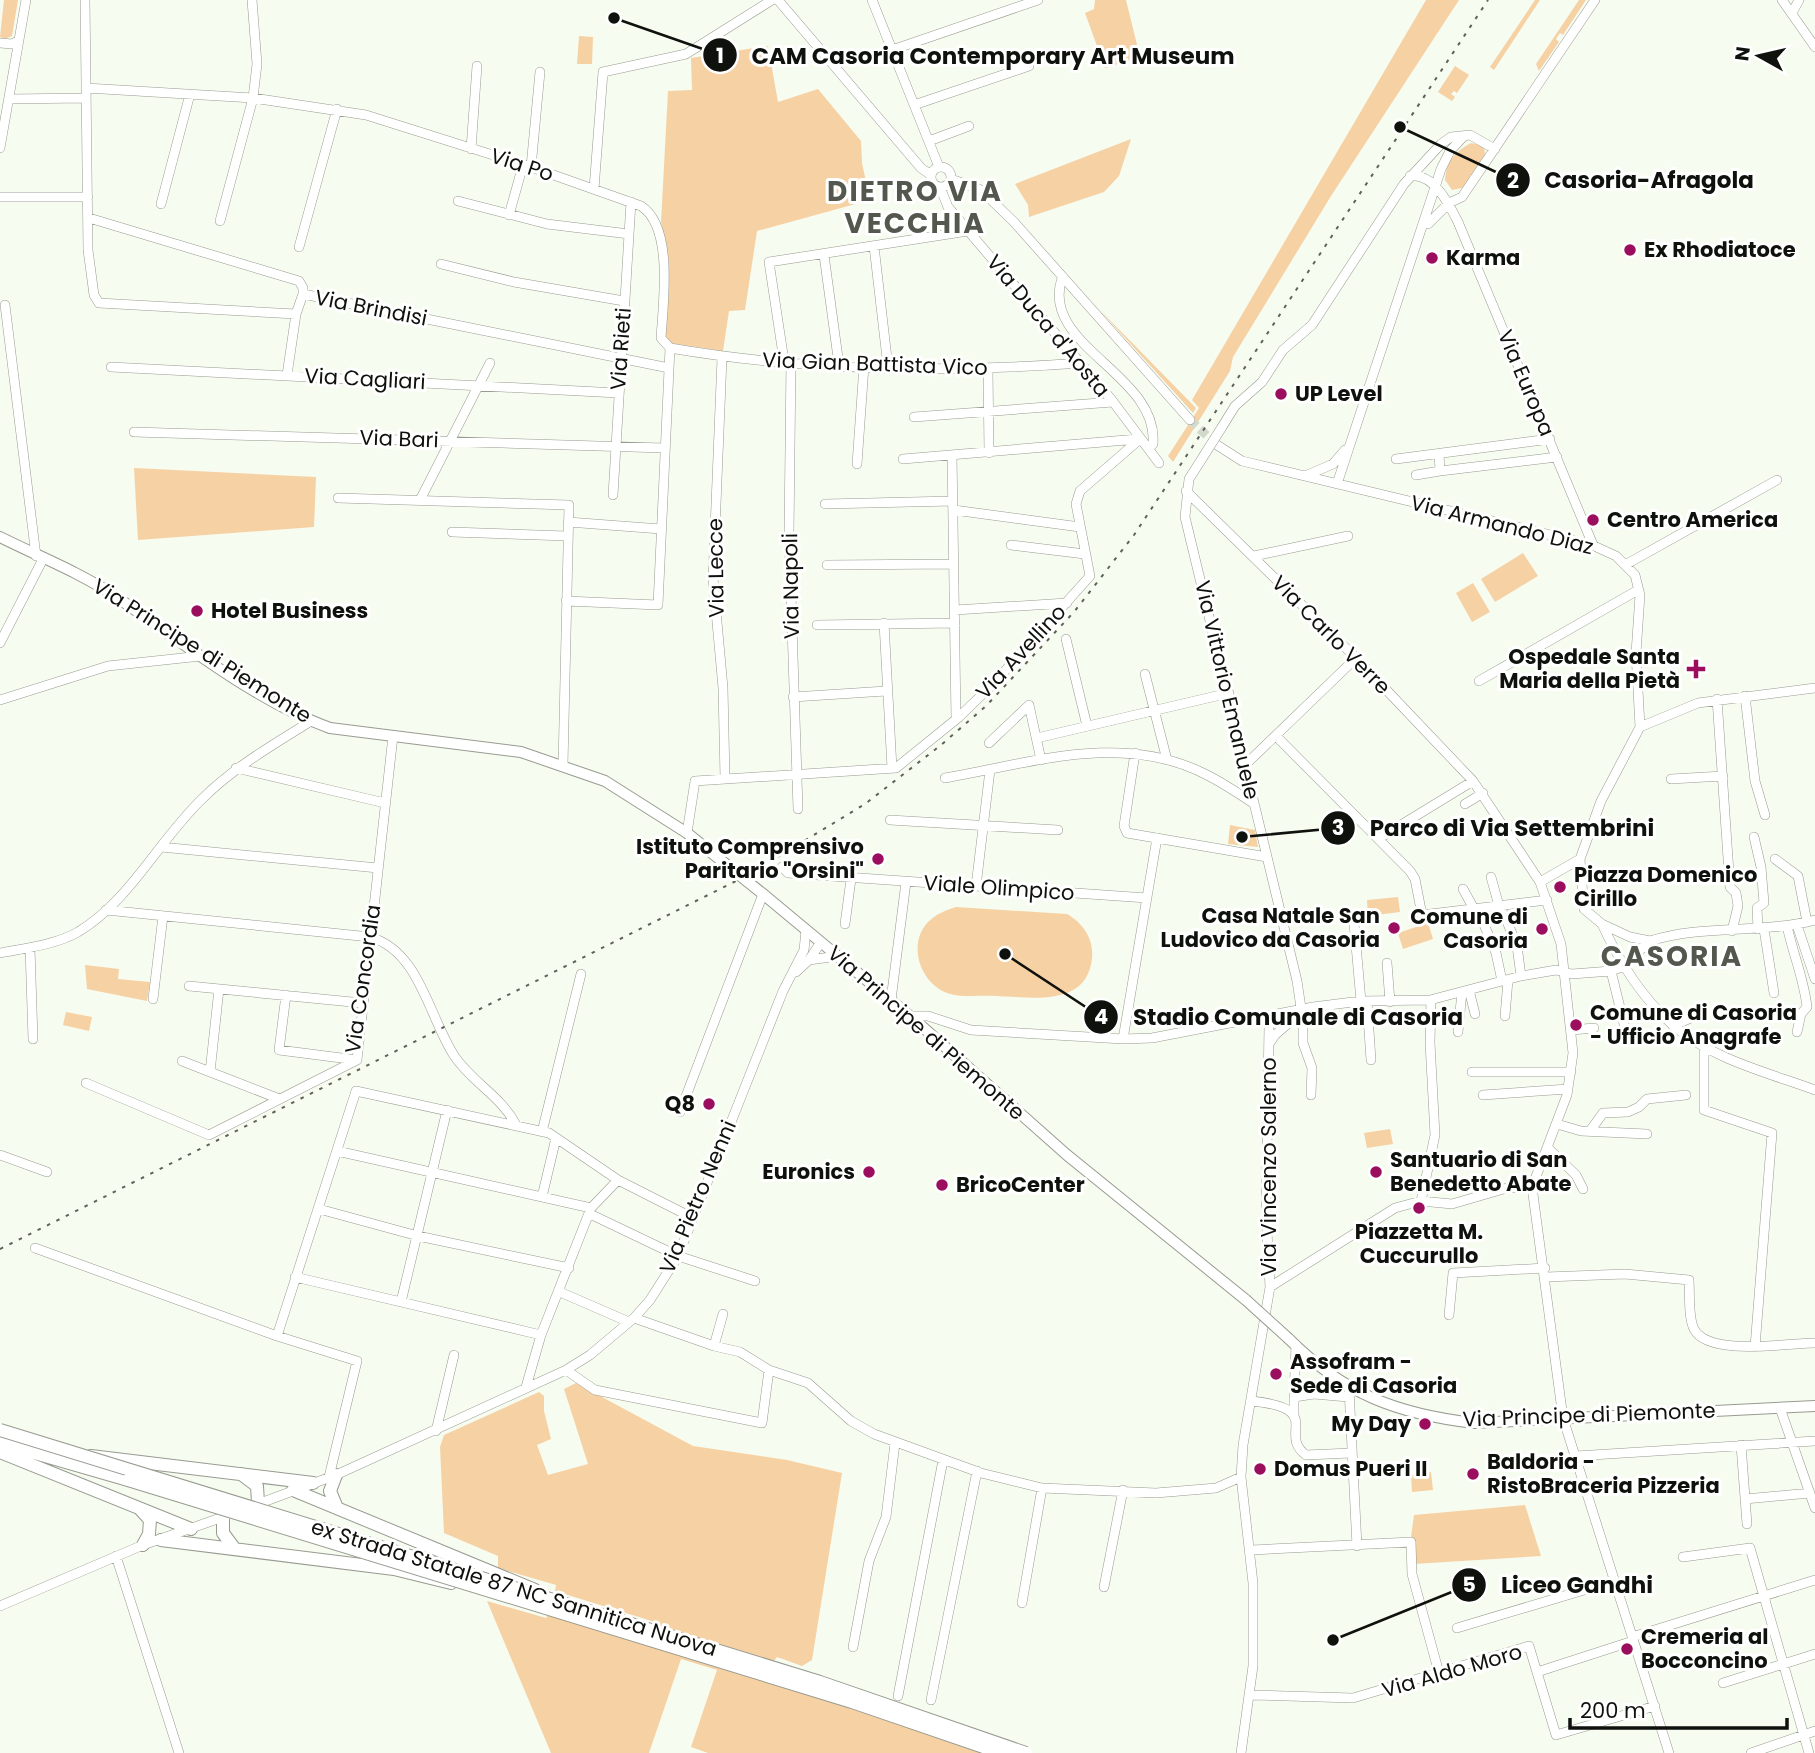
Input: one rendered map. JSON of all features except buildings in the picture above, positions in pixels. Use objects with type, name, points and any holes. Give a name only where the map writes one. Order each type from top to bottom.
[{"type":"highway","name":"ex Strada Statale 87 NC Sannitica Nuova","points":[[0,1430],[820,1682],[1026,1753]]},
{"type":"highway","name":"ex Strada Statale 87 NC Sannitica Nuova","points":[[0,1443],[852,1702],[1001,1753]]},
{"type":"highway","points":[[0,1452],[191,1529]]},
{"type":"highway","points":[[80,1455],[313,1483]]},
{"type":"highway","points":[[238,1472],[251,1478],[263,1502]]},
{"type":"highway","points":[[332,1476],[330,1491],[337,1508]]},
{"type":"highway","points":[[293,1490],[551,1598]]},
{"type":"highway","points":[[137,1507],[150,1520],[149,1534],[143,1545]]},
{"type":"highway","points":[[223,1517],[223,1533],[234,1548]]},
{"type":"highway","points":[[161,1540],[394,1569],[434,1581],[483,1588]]},
{"type":"main road","name":"Via Principe di Piemonte","points":[[0,537],[97,585],[203,655],[311,721],[330,728],[511,750],[563,765],[605,781],[687,833],[910,1016],[1067,1155],[1246,1300],[1349,1393],[1448,1420],[1474,1423],[1815,1406]]},
{"type":"street","points":[[0,148],[26,0]]},
{"type":"street","points":[[85,0],[88,250],[94,295],[99,303],[296,314]]},
{"type":"street","points":[[594,188],[603,72],[686,54],[772,0]]},
{"type":"street","name":"Via Duca d'Aosta","points":[[778,0],[920,168],[931,175],[934,184],[940,187],[948,206],[1081,363],[1159,463]]},
{"type":"street","points":[[872,0],[939,167]]},
{"type":"street","points":[[892,50],[1038,0]]},
{"type":"street","points":[[1421,234],[1430,220],[1462,197],[1595,0]]},
{"type":"street","points":[[1782,0],[1814,43]]},
{"type":"street","points":[[1792,13],[1799,0]]},
{"type":"street","points":[[220,221],[253,98],[257,64],[252,3]]},
{"type":"street","points":[[0,44],[18,41]]},
{"type":"street","points":[[471,149],[477,66]]},
{"type":"street","points":[[914,105],[1028,66]]},
{"type":"street","points":[[509,215],[527,166],[540,72]]},
{"type":"street","name":"Via Po","points":[[86,88],[253,98],[366,115],[594,188],[647,210],[662,247],[664,261],[661,338],[670,348],[657,605],[566,601]]},
{"type":"street","points":[[161,204],[190,94]]},
{"type":"street","points":[[9,99],[85,98]]},
{"type":"street","points":[[299,247],[337,109]]},
{"type":"street","points":[[929,141],[969,126]]},
{"type":"street","points":[[1186,491],[1189,479],[1235,407],[1262,382],[1283,350],[1312,325],[1410,176],[1429,160],[1443,141],[1466,135],[1479,138],[1495,149]]},
{"type":"street","points":[[1337,484],[1445,159],[1466,135]]},
{"type":"street","points":[[931,175],[939,167]]},
{"type":"street","points":[[939,167],[947,169],[951,179],[981,190],[1014,222],[1190,420]]},
{"type":"street","points":[[1410,176],[1421,176],[1435,187]]},
{"type":"street","points":[[940,187],[951,179]]},
{"type":"street","name":"Via Europa","points":[[1435,187],[1453,201],[1458,222],[1593,545]]},
{"type":"street","points":[[0,197],[88,197]]},
{"type":"street","points":[[458,201],[547,224],[629,234]]},
{"type":"street","name":"Via Rieti","points":[[613,495],[631,202]]},
{"type":"street","name":"Via Brindisi","points":[[89,218],[299,281],[303,285],[303,294],[669,368]]},
{"type":"street","points":[[839,365],[824,255],[968,231]]},
{"type":"street","points":[[874,246],[888,367]]},
{"type":"street","name":"Via Napoli","points":[[798,809],[793,697],[787,362],[769,262],[824,255]]},
{"type":"street","points":[[441,264],[513,282],[624,301]]},
{"type":"street","points":[[1062,278],[1057,299],[1067,321],[1086,346],[1132,388],[1151,428],[1153,444],[1149,448]]},
{"type":"street","points":[[287,375],[296,314],[303,294]]},
{"type":"street","points":[[0,643],[40,557],[5,305]]},
{"type":"street","name":"Via Gian Battista Vico","points":[[670,348],[722,358],[888,367],[988,370],[1081,363]]},
{"type":"street","name":"Via Lecce","points":[[722,358],[713,578],[723,688],[725,778]]},
{"type":"street","points":[[419,500],[490,363]]},
{"type":"street","points":[[857,464],[864,366]]},
{"type":"street","name":"Via Cagliari","points":[[111,368],[618,393]]},
{"type":"street","points":[[988,370],[989,453]]},
{"type":"street","points":[[914,416],[1113,402]]},
{"type":"street","name":"Via Bari","points":[[134,432],[312,440],[324,436],[664,447]]},
{"type":"street","points":[[903,459],[1140,439]]},
{"type":"street","name":"Via Avellino","points":[[892,768],[956,719],[1017,659],[1090,576],[1076,505],[1080,491],[1140,439]]},
{"type":"street","points":[[1396,459],[1550,439]]},
{"type":"street","name":"Via Armando Diaz","points":[[1217,445],[1242,461],[1593,545],[1616,556],[1635,575],[1639,590]]},
{"type":"street","points":[[1305,476],[1333,464],[1346,454]]},
{"type":"street","points":[[1346,454],[1345,470],[1353,488]]},
{"type":"street","points":[[1439,454],[1440,471]]},
{"type":"street","points":[[952,455],[956,719]]},
{"type":"street","points":[[1416,475],[1557,457]]},
{"type":"street","points":[[1625,565],[1777,480]]},
{"type":"street","name":"Via Carlo Verre","points":[[1186,491],[1356,658],[1473,780],[1541,882],[1561,944],[1572,1030],[1571,1072],[1557,1124],[1532,1187]]},
{"type":"street","name":"Via Vittorio Emanuele","points":[[1186,491],[1185,517],[1229,693],[1302,1011],[1303,1043],[1312,1068],[1311,1095]]},
{"type":"street","points":[[338,498],[569,505],[563,765]]},
{"type":"street","points":[[825,504],[953,506],[1080,527]]},
{"type":"street","points":[[568,522],[661,529]]},
{"type":"street","points":[[452,532],[567,536]]},
{"type":"street","points":[[1254,556],[1348,536]]},
{"type":"street","points":[[1011,545],[1085,554]]},
{"type":"street","points":[[827,565],[954,564]]},
{"type":"street","points":[[1479,681],[1639,590]]},
{"type":"street","points":[[1639,590],[1636,653],[1640,727],[1601,802],[1580,859],[1584,909],[1602,924],[1630,937],[1650,941],[1684,933],[1761,929],[1811,921],[1798,876],[1775,859]]},
{"type":"street","points":[[955,610],[1067,603]]},
{"type":"street","points":[[817,625],[955,623]]},
{"type":"street","points":[[687,833],[695,781],[796,772],[892,768],[884,624]]},
{"type":"street","points":[[1066,639],[1087,726]]},
{"type":"street","points":[[0,700],[108,666],[203,655]]},
{"type":"street","points":[[1245,765],[1356,658]]},
{"type":"street","points":[[1145,674],[1167,760]]},
{"type":"street","points":[[1640,727],[1698,703],[1815,688]]},
{"type":"street","points":[[793,697],[886,691]]},
{"type":"street","points":[[1037,738],[1229,693]]},
{"type":"street","points":[[1745,696],[1755,781],[1765,815]]},
{"type":"street","points":[[1717,699],[1730,887],[1736,893],[1738,906],[1732,931]]},
{"type":"street","points":[[989,743],[1029,705],[1041,760]]},
{"type":"street","points":[[0,953],[30,948],[77,933],[106,910],[200,800],[236,768],[311,721]]},
{"type":"street","name":"Via Concordia","points":[[86,1083],[209,1135],[277,1098],[357,1060],[393,736]]},
{"type":"street","points":[[1277,737],[1415,878],[1422,915],[1502,910],[1547,901]]},
{"type":"street","points":[[945,778],[1089,752],[1135,753],[1167,760],[1206,774],[1253,803]]},
{"type":"street","points":[[1135,753],[1124,830],[1127,833],[1266,857]]},
{"type":"street","points":[[236,768],[385,803]]},
{"type":"street","points":[[976,886],[990,770]]},
{"type":"street","points":[[1671,779],[1723,776]]},
{"type":"street","points":[[1378,839],[1473,780]]},
{"type":"street","points":[[1465,804],[1483,793]]},
{"type":"street","points":[[890,820],[1058,830]]},
{"type":"street","points":[[1754,837],[1761,867],[1764,903],[1757,908],[1774,993]]},
{"type":"street","points":[[1124,1039],[1157,838]]},
{"type":"street","points":[[160,847],[378,868]]},
{"type":"street","points":[[1541,882],[1580,859]]},
{"type":"street","name":"Viale Olimpico","points":[[782,867],[788,873],[850,879],[1147,898]]},
{"type":"street","points":[[1491,877],[1517,946],[1521,976]]},
{"type":"street","points":[[845,924],[850,879]]},
{"type":"street","points":[[891,1000],[906,882]]},
{"type":"street","points":[[1463,889],[1496,953],[1505,980],[1506,1016]]},
{"type":"street","points":[[680,1112],[763,894]]},
{"type":"street","points":[[106,910],[370,937],[394,948],[405,960],[456,1058],[473,1079],[504,1104],[516,1125]]},
{"type":"street","points":[[153,999],[163,916]]},
{"type":"street","points":[[1354,923],[1371,1060]]},
{"type":"street","points":[[1602,924],[1622,967],[1673,1026],[1704,1046],[1815,1090]]},
{"type":"street","points":[[1792,925],[1815,979]]},
{"type":"street","points":[[1792,925],[1796,965],[1804,986],[1807,1007],[1801,1014],[1797,1032]]},
{"type":"street","name":"Via Pietro Nenni","points":[[0,1606],[143,1545],[332,1476],[436,1431],[566,1370],[590,1355],[632,1320],[678,1256],[727,1126],[804,950],[806,930]]},
{"type":"street","points":[[1270,1020],[1313,1007],[1364,1001],[1431,1000],[1521,976],[1611,971],[1622,967],[1650,941]]},
{"type":"street","points":[[792,975],[809,960],[821,942]]},
{"type":"street","points":[[30,948],[33,1039]]},
{"type":"street","points":[[809,960],[838,956]]},
{"type":"street","points":[[1387,963],[1390,1002]]},
{"type":"street","points":[[1611,971],[1627,1036]]},
{"type":"street","points":[[542,1132],[582,974]]},
{"type":"street","points":[[189,986],[362,1003]]},
{"type":"street","points":[[210,1072],[219,989]]},
{"type":"street","points":[[1466,991],[1475,1014]]},
{"type":"street","points":[[1458,1032],[1466,991]]},
{"type":"street","points":[[286,995],[279,1050],[357,1060]]},
{"type":"street","points":[[1421,1201],[1425,1173],[1435,1142],[1431,1000]]},
{"type":"street","points":[[1268,1046],[1280,1030],[1302,1011]]},
{"type":"street","points":[[910,1016],[928,1016],[971,1030],[1124,1039],[1152,1038],[1283,1019],[1280,1030]]},
{"type":"street","points":[[1673,1026],[1693,1017]]},
{"type":"street","points":[[1270,1020],[1274,1031],[1280,1030]]},
{"type":"street","name":"Via Vincenzo Salerno","points":[[1241,1753],[1251,1695],[1252,1550],[1241,1477],[1270,1287],[1266,1213],[1270,1020]]},
{"type":"street","points":[[937,1040],[940,1030],[948,1024]]},
{"type":"street","points":[[1572,1030],[1594,1028]]},
{"type":"street","points":[[1704,1046],[1703,1110],[1772,1133],[1755,1346]]},
{"type":"street","points":[[182,1061],[277,1098]]},
{"type":"street","points":[[1472,1072],[1571,1072]]},
{"type":"street","points":[[1483,1095],[1568,1089]]},
{"type":"street","points":[[277,1336],[356,1091],[542,1132],[556,1138],[618,1180],[693,1218]]},
{"type":"street","points":[[1590,1132],[1603,1113],[1628,1112],[1647,1099],[1686,1095]]},
{"type":"street","points":[[401,1302],[447,1110]]},
{"type":"street","points":[[1557,1124],[1590,1132],[1647,1134]]},
{"type":"street","points":[[542,1197],[556,1138]]},
{"type":"street","points":[[1548,1148],[1576,1175],[1583,1189]]},
{"type":"street","points":[[337,1151],[542,1197],[591,1211],[678,1256],[755,1280]]},
{"type":"street","points":[[0,1154],[47,1172]]},
{"type":"street","points":[[526,1387],[541,1335],[591,1211],[618,1180]]},
{"type":"street","points":[[1270,1287],[1390,1211],[1421,1201],[1452,1204],[1507,1188],[1532,1187],[1563,1418],[1669,1753]]},
{"type":"street","points":[[318,1209],[418,1236],[569,1268]]},
{"type":"street","points":[[35,1248],[277,1336],[357,1362],[332,1476]]},
{"type":"street","points":[[1449,1315],[1453,1273],[1625,1274],[1689,1280],[1692,1326],[1698,1336],[1726,1345],[1815,1343]]},
{"type":"street","points":[[295,1277],[541,1335]]},
{"type":"street","points":[[560,1292],[632,1320],[740,1352],[769,1370],[808,1383],[851,1421],[895,1443],[977,1471],[1042,1488],[1193,1492],[1216,1488],[1241,1477]]},
{"type":"street","points":[[714,1346],[723,1314]]},
{"type":"street","points":[[1292,1342],[1294,1415],[1301,1452],[1306,1455],[1351,1453]]},
{"type":"street","points":[[436,1431],[454,1355]]},
{"type":"street","points":[[566,1370],[595,1391],[762,1423],[769,1370]]},
{"type":"street","points":[[1294,1397],[1349,1393],[1357,1546]]},
{"type":"street","points":[[1252,1401],[1281,1404],[1294,1415]]},
{"type":"street","points":[[1780,1408],[1815,1508]]},
{"type":"street","points":[[1576,1456],[1815,1441]]},
{"type":"street","points":[[853,1647],[869,1561],[886,1517],[895,1443]]},
{"type":"street","points":[[1741,1444],[1747,1524]]},
{"type":"street","points":[[898,1696],[943,1460]]},
{"type":"street","points":[[931,1700],[977,1471]]},
{"type":"street","points":[[1022,1603],[1042,1488]]},
{"type":"street","points":[[1104,1587],[1123,1490]]},
{"type":"street","points":[[1745,1499],[1810,1493]]},
{"type":"street","points":[[1252,1550],[1411,1542],[1412,1574],[1439,1673]]},
{"type":"street","points":[[1683,1557],[1750,1548],[1809,1753]]},
{"type":"street","points":[[116,1556],[179,1753]]},
{"type":"street","name":"Via Aldo Moro","points":[[1251,1695],[1353,1698],[1529,1646],[1537,1672],[1815,1580]]},
{"type":"street","points":[[1457,1628],[1614,1581]]},
{"type":"street","points":[[1723,1683],[1815,1654]]},
{"type":"street","points":[[1537,1672],[1556,1735],[1655,1706]]},
{"type":"street","points":[[1751,1753],[1815,1731]]},
{"type":"shaded area","points":[[4,0],[18,0],[12,36],[5,39],[0,37]]},
{"type":"shaded area","points":[[1095,0],[1126,0],[1142,65],[1131,60],[1105,68],[1085,13],[1094,9]]},
{"type":"shaded area","points":[[1426,0],[1459,0],[1331,196],[1233,357],[1230,371],[1173,462],[1168,456],[1199,408],[1192,400]]},
{"type":"shaded area","points":[[1535,0],[1540,0],[1494,70],[1490,67]]},
{"type":"shaded area","points":[[1579,0],[1586,0],[1563,35],[1560,33],[1556,39],[1559,42],[1539,71],[1536,64]]},
{"type":"shaded area","points":[[579,36],[593,37],[592,64],[577,64]]},
{"type":"shaded area","points":[[768,46],[778,102],[818,89],[861,141],[862,163],[870,200],[757,231],[745,310],[729,311],[723,351],[670,343],[665,337],[669,262],[661,222],[668,91],[692,90],[691,58]]},
{"type":"shaded area","points":[[1455,66],[1469,75],[1457,93],[1454,91],[1451,94],[1455,97],[1452,101],[1438,92]]},
{"type":"shaded area","points":[[1131,139],[1119,176],[1104,192],[1029,217],[1028,205],[1015,184]]},
{"type":"shaded area","points":[[1471,143],[1484,146],[1485,154],[1462,188],[1452,190],[1445,180],[1449,162],[1456,153]]},
{"type":"shaded area","points":[[1098,308],[1196,408],[1193,413]]},
{"type":"shaded area","points":[[134,468],[316,477],[314,527],[138,540]]},
{"type":"shaded area","points":[[1523,553],[1538,576],[1495,602],[1481,579]]},
{"type":"shaded area","points":[[1473,583],[1490,612],[1472,622],[1456,593]]},
{"type":"shaded area","points":[[1230,825],[1255,830],[1258,847],[1228,844]]},
{"type":"shaded area","points":[[1398,897],[1400,912],[1368,916],[1367,900]]},
{"type":"shaded area","points":[[956,907],[1067,914],[1078,922],[1089,938],[1092,958],[1088,974],[1080,985],[1055,996],[964,996],[947,993],[930,981],[924,972],[918,941],[931,919]]},
{"type":"shaded area","points":[[1428,923],[1433,939],[1403,949],[1398,933]]},
{"type":"shaded area","points":[[85,965],[119,969],[118,979],[150,982],[147,1001],[87,989]]},
{"type":"shaded area","points":[[66,1012],[92,1017],[89,1031],[63,1025]]},
{"type":"shaded area","points":[[1390,1129],[1393,1144],[1367,1148],[1364,1133]]},
{"type":"shaded area","points":[[576,1383],[693,1446],[787,1460],[842,1473],[812,1660],[802,1666],[777,1657],[774,1661],[658,1627],[658,1623],[555,1591],[556,1585],[498,1568],[498,1556],[444,1533],[440,1447],[444,1435],[539,1392],[544,1396],[544,1411],[551,1439],[537,1445],[548,1475],[588,1464],[564,1389]]},
{"type":"shaded area","points":[[1431,1472],[1433,1490],[1412,1492],[1411,1475]]},
{"type":"shaded area","points":[[1525,1505],[1541,1556],[1414,1564],[1411,1537],[1414,1515]]},
{"type":"shaded area","points":[[487,1601],[546,1618],[548,1615],[815,1696],[982,1753],[708,1753],[691,1747],[717,1670],[681,1659],[649,1753],[551,1753]]},
{"type":"tunnel","points":[[1190,420],[1217,445]]},
{"type":"railway","points":[[0,1249],[748,875],[865,804],[941,745],[986,706],[1074,612],[1134,535],[1488,0]]},
{"type":"place","name":"CAM Casoria Contemporary Art Museum","points":[[614,18]]},
{"type":"place","name":"Casoria-Afragola","points":[[1400,127]]},
{"type":"place","name":"Ex Rhodiatoce","points":[[1630,250]]},
{"type":"place","name":"Karma","points":[[1432,258]]},
{"type":"place","name":"UP Level","points":[[1281,394]]},
{"type":"place","name":"Centro America","points":[[1593,520]]},
{"type":"place","name":"Hotel Business","points":[[197,611]]},
{"type":"place","name":"Ospedale Santa Maria della Pietà","points":[[1696,669]]},
{"type":"place","name":"Parco di Via Settembrini","points":[[1242,837]]},
{"type":"place","name":"Istituto Comprensivo Paritario \"Orsini\"","points":[[878,859]]},
{"type":"place","name":"Piazza Domenico Cirillo","points":[[1560,887]]},
{"type":"place","name":"Casa Natale San Ludovico da Casoria","points":[[1394,928]]},
{"type":"place","name":"Comune di Casoria","points":[[1542,929]]},
{"type":"place","name":"Stadio Comunale di Casoria","points":[[1005,954]]},
{"type":"place","name":"Comune di Casoria - Ufficio Anagrafe","points":[[1576,1025]]},
{"type":"place","name":"Q8","points":[[709,1104]]},
{"type":"place","name":"Euronics","points":[[869,1172]]},
{"type":"place","name":"Santuario di San Benedetto Abate","points":[[1376,1172]]},
{"type":"place","name":"BricoCenter","points":[[942,1185]]},
{"type":"place","name":"Piazzetta M. Cuccurullo","points":[[1419,1208]]},
{"type":"place","name":"Assofram - Sede di Casoria","points":[[1276,1374]]},
{"type":"place","name":"My Day","points":[[1425,1424]]},
{"type":"place","name":"Domus Pueri II","points":[[1260,1469]]},
{"type":"place","name":"Baldoria - RistoBraceria Pizzeria","points":[[1473,1474]]},
{"type":"place","name":"Liceo Gandhi","points":[[1333,1640]]},
{"type":"place","name":"Cremeria al Bocconcino","points":[[1627,1649]]},
{"type":"district","name":"DIETRO VIA VECCHIA","points":[[915,207]]},
{"type":"district","name":"CASORIA","points":[[1672,956]]}]
